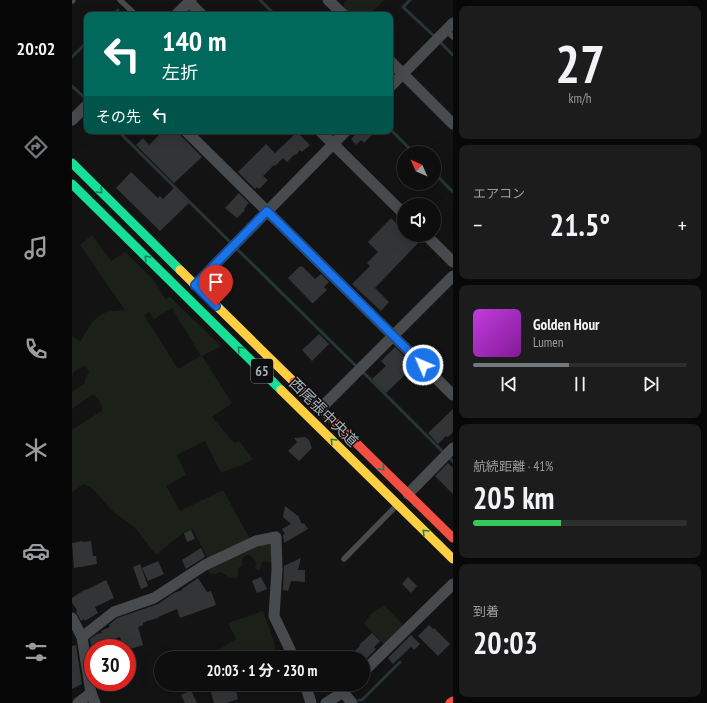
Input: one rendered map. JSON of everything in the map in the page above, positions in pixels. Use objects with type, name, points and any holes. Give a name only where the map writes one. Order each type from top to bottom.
[{"type":"main road","name":"西尾張中央道","points":[[72,163],[453,538]]},
{"type":"main road","name":"西尾張中央道","points":[[72,184],[453,559]]},
{"type":"street","points":[[179,12],[190,1],[199,12]]},
{"type":"street","points":[[393,84],[451,30]]},
{"type":"street","points":[[393,64],[453,124]]},
{"type":"street","points":[[72,120],[84,108]]},
{"type":"street","points":[[189,134],[453,395]]},
{"type":"street","points":[[323,134],[397,207]]},
{"type":"street","points":[[195,285],[343,134]]},
{"type":"street","points":[[433,242],[453,262]]},
{"type":"street","points":[[320,408],[453,276]]},
{"type":"street","points":[[408,494],[453,448]]},
{"type":"street","points":[[82,637],[114,612],[154,598],[205,565],[256,541],[276,537],[277,570],[274,616],[291,651]]},
{"type":"street","points":[[370,665],[453,584]]},
{"type":"street","points":[[72,618],[82,637],[93,698],[78,703]]},
{"type":"street","points":[[307,691],[311,703]]},
{"type":"street","points":[[326,703],[343,691]]},
{"type":"street","points":[[348,691],[352,703]]},
{"type":"lane","points":[[120,0],[133,12]]},
{"type":"lane","points":[[344,559],[398,504]]},
{"type":"shaded area","points":[[347,0],[384,0],[372,12],[348,12],[344,8],[344,3]]},
{"type":"shaded area","points":[[92,235],[111,261],[125,252],[152,278],[166,300],[170,297],[221,346],[202,356],[232,403],[212,417],[234,443],[239,441],[253,460],[221,473],[205,441],[177,455],[186,475],[166,486],[180,511],[223,490],[251,541],[209,561],[193,529],[184,532],[156,555],[141,534],[115,513],[97,493],[89,487],[84,484],[72,492],[72,430],[103,410],[100,402],[93,394],[72,409],[72,392],[85,383],[85,379],[89,373],[86,366],[83,366],[74,372],[72,378],[72,336],[80,342],[90,326],[102,314],[125,310],[80,245]],"holes":[[[172,308],[201,356],[178,369],[144,315],[149,312],[154,319]]]},
{"type":"shaded area","points":[[271,542],[274,560],[269,563],[265,561],[262,562],[260,570],[255,568],[256,562],[250,555],[246,555],[243,558],[242,566],[238,568],[238,577],[235,578],[227,577],[221,572],[210,574],[207,568],[256,545]]},
{"type":"shaded area","points":[[384,605],[404,626],[385,645],[364,624],[371,614]]},
{"type":"shaded area","points":[[263,611],[276,651],[216,651],[236,639],[228,623]]},
{"type":"building","points":[[160,134],[180,134],[202,157],[174,183],[136,145],[143,138],[149,145]]},
{"type":"building","points":[[295,134],[299,134],[310,145],[302,152],[300,150],[287,162],[283,158],[275,166],[274,165],[263,176],[268,180],[259,189],[257,187],[255,189],[238,172],[266,144],[275,153]]},
{"type":"building","points":[[356,134],[373,134],[364,143],[361,140],[356,145],[351,139]]},
{"type":"building","points":[[131,172],[158,198],[160,196],[163,199],[174,188],[189,203],[160,231],[116,188]]},
{"type":"building","points":[[239,193],[249,203],[244,209],[245,210],[237,218],[225,208]]},
{"type":"building","points":[[391,218],[397,224],[397,242],[418,243],[375,288],[389,302],[381,311],[352,284],[370,266],[367,263],[378,252],[368,242]]},
{"type":"building","points":[[300,266],[302,266],[315,279],[321,274],[329,282],[324,287],[327,290],[313,303],[288,278]]},
{"type":"building","points":[[319,334],[329,344],[312,361],[302,350]]},
{"type":"building","points":[[395,347],[422,374],[416,380],[408,372],[386,393],[372,379],[386,366],[381,361]]},
{"type":"building","points":[[453,409],[453,432],[448,437],[446,436],[438,444],[428,433]]},
{"type":"building","points":[[305,437],[309,440],[312,448],[299,461],[288,451],[297,442],[294,438]]},
{"type":"building","points":[[448,463],[453,468],[453,494],[435,476]]},
{"type":"building","points":[[285,506],[298,516],[302,524],[304,523],[308,529],[284,543],[283,535],[285,534],[282,529],[291,524],[283,517]]},
{"type":"building","points":[[191,530],[195,539],[187,542],[184,533]]},
{"type":"building","points":[[91,541],[93,556],[96,556],[97,564],[74,568],[72,543]]},
{"type":"building","points":[[201,548],[205,557],[186,569],[182,560]]},
{"type":"building","points":[[301,558],[298,570],[305,570],[305,582],[291,581],[288,591],[283,590],[284,566]]},
{"type":"building","points":[[158,561],[164,574],[148,581],[142,568]]},
{"type":"building","points":[[140,564],[148,586],[141,589],[133,567]]},
{"type":"building","points":[[261,577],[267,589],[257,593],[252,581]]},
{"type":"building","points":[[408,577],[417,586],[411,593],[402,584]]},
{"type":"building","points":[[198,578],[207,592],[211,591],[216,605],[180,618],[177,609],[143,623],[143,625],[138,627],[143,645],[136,647],[136,639],[121,639],[120,637],[113,639],[90,639],[97,634],[102,633],[101,631],[110,627],[109,625],[117,618],[158,604]]},
{"type":"building","points":[[106,580],[114,598],[95,607],[98,613],[85,621],[84,619],[81,621],[76,612],[77,610],[72,603],[72,598],[86,589]]},
{"type":"building","points":[[429,625],[450,644],[438,656],[418,636]]},
{"type":"building","points":[[372,633],[380,641],[374,647],[376,649],[370,655],[370,651],[355,651],[360,646],[359,645]]},
{"type":"building","points":[[411,635],[420,644],[414,650],[411,647],[393,664],[388,658]]},
{"type":"building","points":[[76,645],[82,684],[72,689],[72,646]]},
{"type":"building","points":[[191,691],[197,703],[185,703],[181,695]]},
{"type":"building","points":[[236,691],[238,699],[227,703],[214,703],[211,692]]},
{"type":"waterway","points":[[260,0],[272,12]]},
{"type":"waterway","points":[[410,0],[403,7],[433,35]]},
{"type":"waterway","points":[[440,42],[453,55]]},
{"type":"waterway","points":[[72,57],[84,45]]},
{"type":"waterway","points":[[72,86],[84,97]]},
{"type":"waterway","points":[[393,132],[407,146]]},
{"type":"waterway","points":[[121,134],[230,242]]},
{"type":"waterway","points":[[441,180],[453,192]]},
{"type":"waterway","points":[[237,249],[356,366]]},
{"type":"waterway","points":[[364,373],[442,451]]},
{"type":"waterway","points":[[450,458],[453,462]]},
{"type":"waterway","points":[[359,700],[362,700],[400,662]]},
{"type":"traffic: fast","points":[[72,163],[180,270]]},
{"type":"traffic: fast","points":[[72,184],[281,390]]},
{"type":"traffic: slow","points":[[180,270],[294,382]]},
{"type":"traffic: slow","points":[[281,390],[453,559]]},
{"type":"traffic: jam","points":[[294,382],[453,538]]},
{"type":"route","points":[[216,306],[195,285],[267,211],[423,365]]}]
